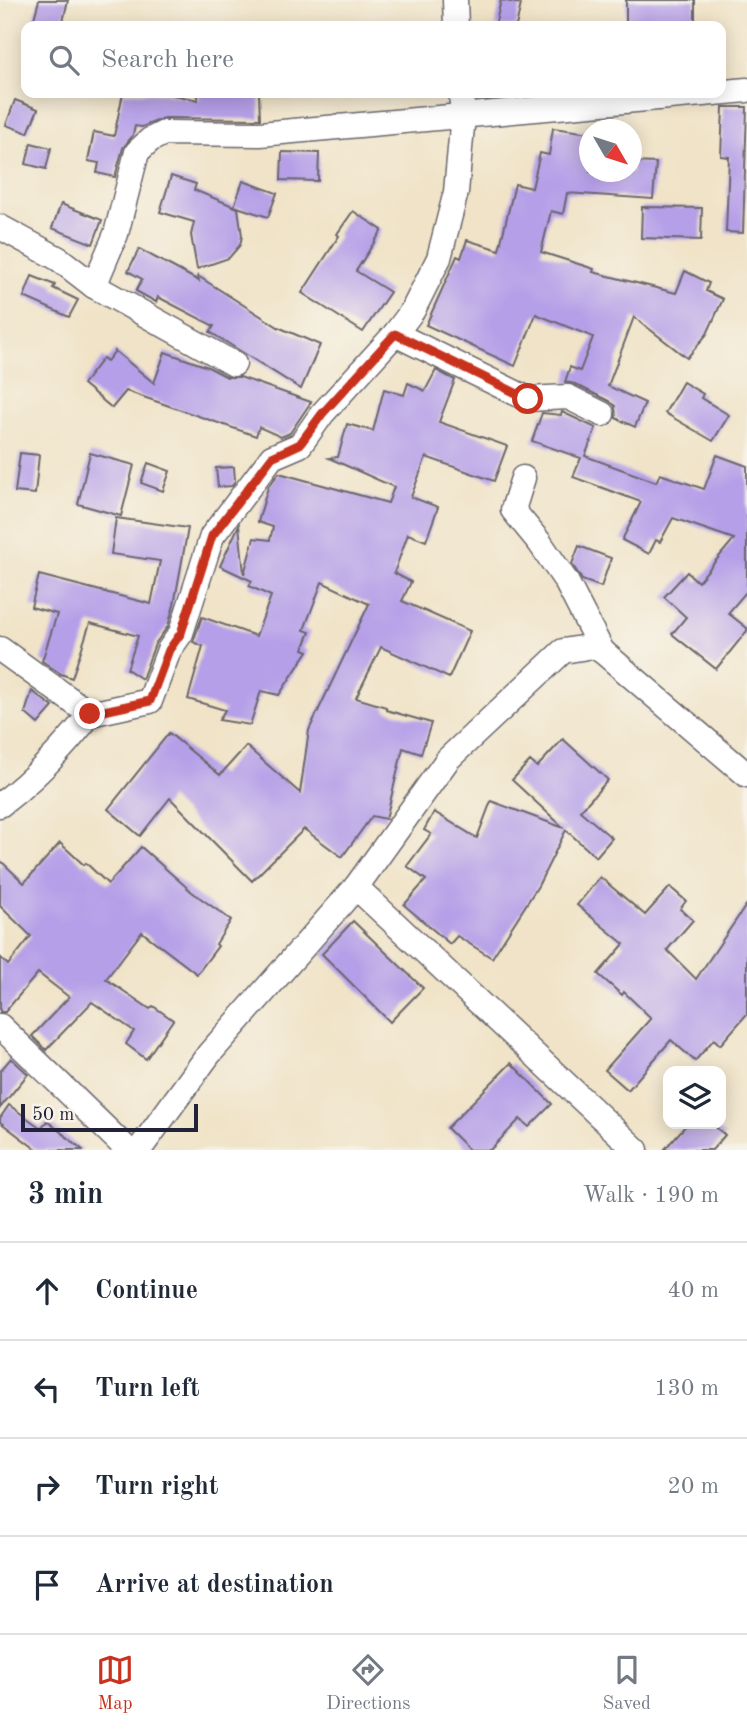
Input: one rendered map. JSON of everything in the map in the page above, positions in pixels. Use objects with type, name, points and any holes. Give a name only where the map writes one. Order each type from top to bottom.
[{"type":"street","points":[[455,0],[456,21]]},
{"type":"street","points":[[726,91],[747,90]]},
{"type":"street","points":[[94,286],[116,234],[137,152],[150,140],[164,133],[260,134],[462,104],[584,98]]},
{"type":"street","points":[[0,805],[20,790],[70,740],[90,714],[150,701],[169,650],[181,633],[212,536],[272,457],[300,444],[322,414],[395,334],[413,310],[439,258],[456,192],[462,104]]},
{"type":"street","points":[[0,227],[58,259],[94,286],[234,363]]},
{"type":"street","points":[[395,334],[528,399],[568,397],[602,414]]},
{"type":"street","points":[[523,478],[513,510],[540,543],[565,581],[602,651]]},
{"type":"street","points":[[139,1150],[209,1054],[356,887],[448,759],[563,651],[594,646],[602,651],[747,775]]},
{"type":"street","points":[[0,649],[90,714]]},
{"type":"street","points":[[356,887],[636,1150]]},
{"type":"street","points":[[0,1026],[128,1150]]},
{"type":"building","points":[[39,0],[68,0],[63,21],[33,21]]},
{"type":"building","points":[[501,0],[521,4],[517,21],[496,21]]},
{"type":"building","points":[[626,0],[695,0],[695,21],[626,21]]},
{"type":"building","points":[[122,98],[259,98],[260,119],[164,118],[142,127],[135,126],[133,135],[123,148],[115,177],[97,173],[99,163],[88,161],[94,132],[114,136]]},
{"type":"building","points":[[15,100],[38,109],[28,133],[6,125]]},
{"type":"building","points":[[723,107],[747,107],[743,233],[726,232],[729,157],[721,156]]},
{"type":"building","points":[[553,128],[579,132],[579,182],[642,182],[642,162],[656,163],[653,199],[567,193],[563,214],[551,211],[541,252],[594,269],[593,272],[676,293],[685,271],[709,283],[706,291],[723,299],[707,334],[687,358],[634,317],[608,386],[645,403],[635,427],[616,418],[615,406],[609,401],[575,384],[565,382],[570,367],[580,371],[593,337],[536,314],[515,366],[426,325],[457,256],[461,258],[467,240],[499,250],[515,184],[532,188],[540,153],[549,155]]},
{"type":"building","points":[[31,143],[51,148],[46,169],[26,164]]},
{"type":"building","points":[[282,152],[319,153],[318,181],[281,180]]},
{"type":"building","points":[[171,176],[196,184],[194,190],[238,208],[242,236],[240,245],[229,258],[197,269],[191,235],[194,222],[160,212]]},
{"type":"building","points":[[243,181],[277,193],[268,217],[234,206]]},
{"type":"building","points":[[61,204],[102,220],[93,244],[52,228]]},
{"type":"building","points":[[642,207],[702,208],[701,240],[641,238]]},
{"type":"building","points":[[353,211],[382,230],[356,271],[390,292],[363,332],[302,293]]},
{"type":"building","points":[[139,249],[199,281],[198,276],[278,327],[320,345],[301,389],[210,332],[214,326],[158,297],[156,302],[136,291],[142,279],[128,271]]},
{"type":"building","points":[[32,276],[55,285],[53,288],[78,300],[69,317],[24,297]]},
{"type":"building","points":[[115,351],[154,383],[165,352],[208,367],[227,377],[240,377],[311,402],[290,433],[281,437],[259,427],[256,436],[126,391],[112,408],[83,384],[103,358],[107,361]]},
{"type":"building","points":[[436,370],[455,380],[439,422],[507,446],[494,481],[426,457],[411,497],[438,507],[426,541],[408,534],[394,573],[411,582],[402,601],[470,631],[449,678],[381,647],[356,698],[431,723],[421,754],[403,748],[386,819],[372,816],[342,857],[304,829],[252,881],[170,798],[140,836],[108,809],[169,733],[220,775],[246,746],[300,793],[309,730],[369,604],[322,582],[304,630],[310,632],[303,649],[308,651],[279,695],[261,691],[250,725],[219,720],[225,710],[188,699],[203,646],[193,642],[202,617],[256,636],[271,596],[249,586],[252,581],[220,566],[239,525],[244,574],[254,538],[270,540],[273,527],[258,522],[268,487],[279,473],[388,503],[394,487],[329,458],[338,457],[347,424],[373,431],[384,389],[404,395],[408,383],[425,391]]},
{"type":"building","points":[[683,382],[703,394],[701,398],[729,415],[713,441],[665,413]]},
{"type":"building","points":[[562,412],[596,428],[585,456],[656,482],[660,474],[704,489],[717,455],[747,466],[747,591],[728,613],[747,628],[747,631],[716,669],[672,634],[686,617],[664,597],[687,572],[698,582],[734,539],[673,518],[660,542],[656,540],[649,554],[622,540],[641,502],[573,477],[581,458],[532,441],[542,413],[561,415]]},
{"type":"building","points":[[20,453],[39,455],[35,494],[15,492]]},
{"type":"building","points":[[90,453],[134,465],[121,516],[78,504]]},
{"type":"building","points":[[148,463],[170,471],[163,491],[141,483]]},
{"type":"building","points":[[234,467],[235,481],[232,486],[218,487],[216,468]]},
{"type":"building","points":[[116,518],[188,528],[174,605],[168,626],[155,644],[142,679],[127,669],[138,636],[90,623],[72,678],[42,661],[57,614],[31,607],[39,575],[151,604],[160,561],[111,554]]},
{"type":"building","points":[[579,546],[611,558],[601,587],[582,580],[572,564]]},
{"type":"building","points":[[32,691],[53,707],[38,724],[25,713]]},
{"type":"building","points":[[563,739],[608,780],[580,811],[612,838],[596,857],[566,830],[538,886],[492,958],[457,936],[450,944],[404,905],[426,880],[407,866],[431,834],[424,830],[434,812],[477,838],[491,801],[564,828],[512,780],[530,761],[537,767]]},
{"type":"building","points":[[60,843],[108,884],[141,847],[192,892],[231,920],[216,944],[218,946],[197,974],[142,932],[106,979],[150,1009],[153,1006],[173,1020],[146,1059],[126,1044],[134,1031],[92,1002],[46,1050],[32,1036],[69,997],[38,973],[5,1012],[0,1012],[0,957],[8,965],[31,936],[0,906],[0,860],[24,883]]},
{"type":"building","points":[[600,877],[645,915],[670,887],[686,901],[680,909],[693,920],[667,950],[696,979],[747,904],[747,1014],[720,1045],[714,1039],[695,1061],[671,1040],[628,1090],[605,1070],[651,1018],[624,992],[622,995],[598,974],[624,944],[577,905]]},
{"type":"building","points":[[353,921],[423,988],[390,1022],[322,954]]},
{"type":"building","points":[[11,1058],[28,1074],[0,1108],[0,1071]]},
{"type":"building","points":[[511,1063],[552,1104],[529,1127],[520,1119],[490,1150],[469,1150],[447,1128]]},
{"type":"building","points":[[9,1105],[41,1128],[47,1121],[83,1150],[37,1150],[0,1122]]},
{"type":"building","points":[[683,1129],[718,1129],[725,1135],[712,1150],[664,1150]]},
{"type":"route","points":[[90,714],[150,701],[169,650],[181,633],[212,536],[272,457],[300,444],[322,414],[395,334],[528,399]]}]
